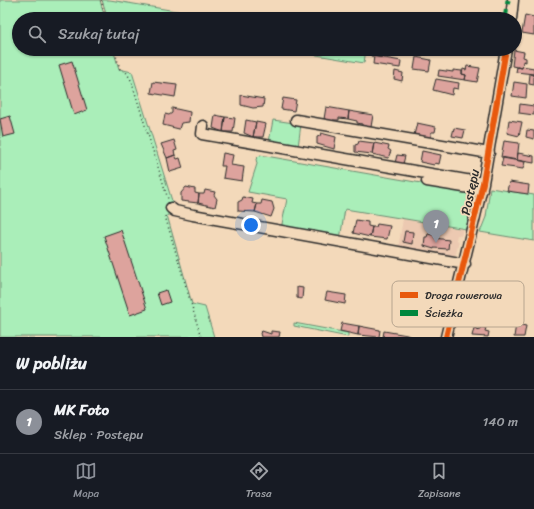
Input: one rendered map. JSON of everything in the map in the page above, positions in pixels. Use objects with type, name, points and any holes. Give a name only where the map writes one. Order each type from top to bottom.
[{"type":"street","points":[[511,12],[513,0]]},
{"type":"street","name":"Postępu","points":[[461,281],[483,187],[505,56]]},
{"type":"street","points":[[296,120],[489,153]]},
{"type":"street","points":[[204,126],[202,134],[483,187]]},
{"type":"street","points":[[245,148],[483,187]]},
{"type":"street","points":[[171,208],[175,211],[194,215],[465,264]]},
{"type":"street","name":"Postępu","points":[[446,337],[449,327]]},
{"type":"path","points":[[101,0],[104,12]]},
{"type":"path","points":[[116,56],[120,69],[126,72],[131,80],[171,208],[165,215],[201,337]]},
{"type":"shaded area","points":[[403,219],[463,229],[461,236],[457,235],[456,240],[459,241],[456,254],[450,258],[398,249]]},
{"type":"green space","points":[[0,0],[100,0],[103,12],[12,12],[12,56],[115,56],[119,69],[132,72],[173,204],[169,208],[170,215],[167,215],[192,304],[205,307],[214,337],[0,337]]},
{"type":"green space","points":[[102,0],[182,12],[106,12]]},
{"type":"green space","points":[[322,56],[365,56],[364,63]]},
{"type":"green space","points":[[273,120],[301,124],[298,147],[269,142]]},
{"type":"green space","points":[[260,155],[473,192],[474,195],[466,229],[345,209],[340,239],[281,229],[287,199],[248,192],[257,164],[256,159]]},
{"type":"green space","points":[[490,188],[534,195],[534,241],[480,232],[486,217]]},
{"type":"green space","points":[[294,323],[348,333],[348,337],[294,326]]},
{"type":"building","points":[[525,15],[534,17],[534,35],[522,33]]},
{"type":"building","points":[[522,52],[524,52],[523,57],[526,58],[526,62],[523,61],[522,68],[512,66],[513,56],[522,56]]},
{"type":"building","points":[[371,56],[384,56],[384,58]]},
{"type":"building","points":[[374,56],[401,61],[400,68],[373,64]]},
{"type":"building","points":[[416,57],[431,60],[429,71],[414,69]]},
{"type":"building","points":[[72,61],[87,110],[74,115],[59,65]]},
{"type":"building","points":[[467,66],[480,68],[477,82],[465,80],[466,75],[462,74],[463,69],[466,70]]},
{"type":"building","points":[[522,66],[534,68],[534,74],[516,72],[517,67],[522,68]]},
{"type":"building","points":[[439,70],[453,72],[453,70],[462,71],[462,74],[466,75],[465,80],[438,76]]},
{"type":"building","points":[[395,71],[403,73],[402,81],[394,79]]},
{"type":"building","points":[[530,74],[534,75],[534,85],[529,84]]},
{"type":"building","points":[[436,79],[459,83],[458,89],[453,88],[452,95],[433,90]]},
{"type":"building","points":[[153,82],[177,85],[175,97],[151,93]]},
{"type":"building","points":[[514,82],[527,84],[526,98],[512,96]]},
{"type":"building","points":[[241,95],[264,99],[263,107],[253,108],[241,105]]},
{"type":"building","points":[[283,98],[296,100],[294,111],[281,109]]},
{"type":"building","points":[[520,104],[534,106],[534,115],[519,113]]},
{"type":"building","points":[[326,107],[349,111],[348,119],[339,118],[339,120],[333,121],[324,119]]},
{"type":"building","points":[[172,108],[190,112],[189,122],[181,123],[179,129],[163,125],[165,114],[169,115],[172,113]]},
{"type":"building","points":[[349,111],[373,115],[371,127],[362,126],[362,124],[357,123],[357,121],[348,119]]},
{"type":"building","points":[[215,115],[225,117],[223,132],[213,128]]},
{"type":"building","points":[[10,116],[15,134],[3,137],[0,119]]},
{"type":"building","points":[[225,117],[235,118],[233,132],[223,132]]},
{"type":"building","points":[[246,120],[256,122],[253,137],[244,133]]},
{"type":"building","points":[[509,120],[522,122],[519,136],[507,133]]},
{"type":"building","points":[[256,122],[266,124],[263,137],[253,137]]},
{"type":"building","points":[[417,123],[436,127],[435,132],[431,132],[431,138],[414,135]]},
{"type":"building","points":[[454,128],[465,130],[463,138],[452,136]]},
{"type":"building","points":[[527,130],[534,131],[534,139],[526,137]]},
{"type":"building","points":[[321,133],[336,137],[334,149],[317,144],[317,137],[320,136]]},
{"type":"building","points":[[174,140],[177,150],[174,151],[175,155],[167,158],[161,144]]},
{"type":"building","points":[[359,141],[374,143],[372,154],[355,152],[355,145],[358,144]]},
{"type":"building","points":[[504,141],[519,143],[517,160],[501,157]]},
{"type":"building","points":[[374,143],[389,146],[388,149],[391,151],[388,158],[372,154]]},
{"type":"building","points":[[422,151],[441,155],[439,164],[435,163],[434,165],[420,162]]},
{"type":"building","points":[[223,153],[233,155],[231,165],[244,167],[242,181],[223,178],[225,166],[221,166]]},
{"type":"building","points":[[518,153],[534,156],[534,163],[517,160]]},
{"type":"building","points":[[175,155],[177,159],[180,158],[183,168],[170,172],[167,158]]},
{"type":"building","points":[[397,155],[405,156],[403,164],[395,163]]},
{"type":"building","points":[[503,158],[525,162],[523,169],[501,166]]},
{"type":"building","points":[[509,182],[529,185],[528,194],[507,191]]},
{"type":"building","points":[[186,187],[195,189],[195,193],[199,194],[198,203],[181,201],[181,193]]},
{"type":"building","points":[[205,190],[215,192],[214,195],[217,199],[215,207],[198,203],[199,194],[204,194]]},
{"type":"building","points":[[243,197],[253,199],[252,203],[257,204],[255,212],[238,211],[238,202],[242,200]]},
{"type":"building","points":[[262,200],[272,202],[274,209],[271,217],[255,212],[257,204],[261,204]]},
{"type":"building","points":[[356,220],[368,222],[368,226],[372,227],[370,237],[353,233]]},
{"type":"building","points":[[377,224],[390,226],[387,239],[370,237],[372,227],[376,227]]},
{"type":"building","points":[[121,230],[147,309],[130,315],[104,236]]},
{"type":"building","points":[[405,231],[413,232],[412,244],[403,242]]},
{"type":"building","points":[[428,234],[435,235],[435,238],[449,240],[448,249],[434,249],[424,246],[425,237],[427,237]]},
{"type":"building","points":[[297,287],[303,288],[302,299],[297,298]]},
{"type":"building","points":[[166,290],[170,302],[161,305],[157,293]]},
{"type":"building","points":[[327,292],[346,295],[345,304],[325,300]]},
{"type":"building","points":[[342,323],[359,326],[358,335],[340,331]]},
{"type":"building","points":[[359,326],[380,330],[379,337],[358,335]]},
{"type":"building","points":[[526,326],[524,337],[514,337],[516,327]]},
{"type":"building","points":[[480,327],[486,328],[485,331],[489,332],[488,337],[472,336],[474,328],[480,330]]},
{"type":"building","points":[[262,331],[271,334],[271,331],[280,332],[279,337],[261,337],[260,333]]},
{"type":"building","points":[[384,331],[407,335],[411,337],[383,337]]},
{"type":"marked path","points":[[506,12],[508,0]]},
{"type":"cycle path","points":[[459,281],[483,183],[505,56]]},
{"type":"cycle path","points":[[446,337],[448,327]]},
{"type":"place","name":"MK Foto","points":[[436,243]]}]
